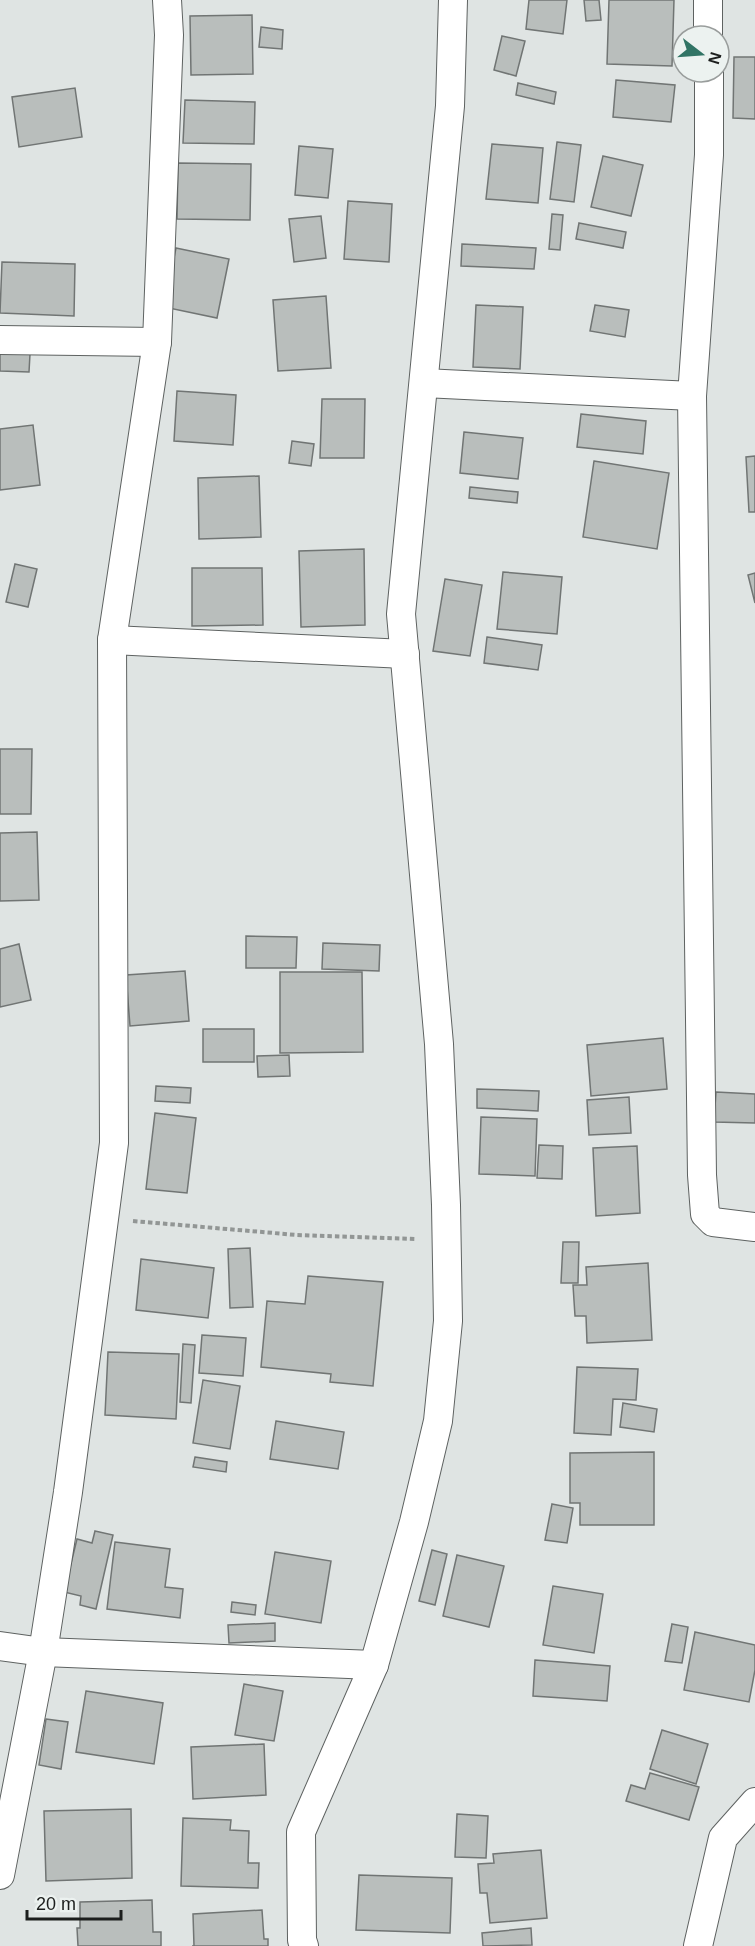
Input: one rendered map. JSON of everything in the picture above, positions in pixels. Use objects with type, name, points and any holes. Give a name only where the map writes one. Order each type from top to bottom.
[{"type":"street","points":[[0,1875],[43,1652],[68,1492],[114,1143],[112,640],[157,342],[169,35],[168,0]]},
{"type":"street","points":[[304,1946],[302,1940],[301,1832],[374,1665],[414,1522],[438,1421],[448,1321],[439,1044],[401,614],[450,106],[453,0]]},
{"type":"street","points":[[708,0],[708,24]]},
{"type":"street","points":[[709,84],[709,155],[692,396],[702,1175],[705,1214],[713,1222],[755,1227]]},
{"type":"street","points":[[0,340],[157,342]]},
{"type":"street","points":[[424,383],[692,396]]},
{"type":"street","points":[[112,640],[405,654]]},
{"type":"street","points":[[0,1646],[43,1652],[374,1665]]},
{"type":"street","points":[[698,1946],[723,1838],[755,1802]]},
{"type":"path","points":[[104,1218],[297,1235],[446,1240]]},
{"type":"building","points":[[529,0],[567,0],[563,34],[526,29]]},
{"type":"building","points":[[584,0],[599,0],[601,20],[586,21]]},
{"type":"building","points":[[609,0],[674,0],[673,24],[671,24],[671,66],[607,64]]},
{"type":"building","points":[[252,15],[253,74],[191,75],[190,16]]},
{"type":"building","points":[[261,27],[283,30],[282,49],[259,47]]},
{"type":"building","points":[[502,36],[525,41],[516,76],[494,70]]},
{"type":"building","points":[[734,57],[755,57],[755,119],[733,118]]},
{"type":"building","points":[[616,80],[675,85],[671,122],[613,117]]},
{"type":"building","points":[[518,83],[556,92],[554,104],[516,95]]},
{"type":"building","points":[[75,88],[82,137],[19,147],[12,97]]},
{"type":"building","points":[[185,100],[255,102],[254,144],[183,143]]},
{"type":"building","points":[[557,142],[581,145],[574,202],[550,199]]},
{"type":"building","points":[[492,144],[543,148],[538,203],[486,199]]},
{"type":"building","points":[[299,146],[333,149],[328,198],[295,195]]},
{"type":"building","points":[[603,156],[643,165],[631,216],[591,207]]},
{"type":"building","points":[[178,163],[251,164],[250,220],[177,219]]},
{"type":"building","points":[[348,201],[392,204],[389,262],[344,259]]},
{"type":"building","points":[[552,214],[563,215],[560,250],[549,249]]},
{"type":"building","points":[[321,216],[326,258],[294,262],[289,219]]},
{"type":"building","points":[[579,223],[626,232],[623,248],[576,239]]},
{"type":"building","points":[[462,244],[536,248],[534,269],[461,266]]},
{"type":"building","points":[[176,248],[229,259],[217,318],[164,307]]},
{"type":"building","points":[[2,262],[75,264],[74,316],[0,313]]},
{"type":"building","points":[[326,296],[331,368],[278,371],[273,300]]},
{"type":"building","points":[[476,305],[523,307],[520,369],[473,367]]},
{"type":"building","points":[[595,305],[629,310],[625,337],[590,331]]},
{"type":"building","points":[[0,353],[30,354],[29,372],[0,371]]},
{"type":"building","points":[[177,391],[236,395],[233,445],[174,441]]},
{"type":"building","points":[[322,399],[365,399],[364,458],[320,458]]},
{"type":"building","points":[[581,414],[646,421],[643,454],[577,447]]},
{"type":"building","points":[[33,425],[40,485],[0,490],[0,429]]},
{"type":"building","points":[[464,432],[523,438],[518,479],[460,473]]},
{"type":"building","points":[[292,441],[314,444],[311,466],[289,463]]},
{"type":"building","points":[[755,456],[755,512],[749,512],[746,457]]},
{"type":"building","points":[[594,461],[669,473],[657,549],[583,537]]},
{"type":"building","points":[[259,476],[261,537],[199,539],[198,478]]},
{"type":"building","points":[[470,487],[518,492],[517,503],[469,498]]},
{"type":"building","points":[[364,549],[365,625],[301,627],[299,551]]},
{"type":"building","points":[[15,564],[37,569],[28,607],[6,602]]},
{"type":"building","points":[[192,568],[262,568],[263,625],[192,626]]},
{"type":"building","points":[[503,572],[562,577],[557,634],[497,629]]},
{"type":"building","points":[[755,573],[755,603],[748,575]]},
{"type":"building","points":[[445,579],[482,585],[470,656],[433,651]]},
{"type":"building","points":[[487,637],[542,645],[538,670],[484,663]]},
{"type":"building","points":[[0,749],[32,749],[31,814],[0,814]]},
{"type":"building","points":[[37,832],[39,900],[0,901],[0,833]]},
{"type":"building","points":[[246,936],[297,937],[296,968],[246,968]]},
{"type":"building","points":[[323,943],[380,945],[379,971],[322,969]]},
{"type":"building","points":[[19,944],[31,1000],[0,1007],[0,949]]},
{"type":"building","points":[[185,971],[189,1021],[130,1026],[126,975]]},
{"type":"building","points":[[280,972],[362,972],[363,1052],[280,1053]]},
{"type":"building","points":[[203,1029],[254,1029],[254,1062],[203,1062]]},
{"type":"building","points":[[663,1038],[667,1089],[591,1096],[587,1045]]},
{"type":"building","points":[[289,1055],[290,1076],[258,1077],[257,1056]]},
{"type":"building","points":[[156,1086],[191,1088],[190,1103],[155,1101]]},
{"type":"building","points":[[477,1089],[539,1091],[538,1111],[477,1108]]},
{"type":"building","points":[[716,1092],[755,1094],[755,1123],[714,1122]]},
{"type":"building","points":[[629,1097],[631,1133],[589,1135],[587,1100]]},
{"type":"building","points":[[155,1113],[196,1118],[187,1193],[146,1189]]},
{"type":"building","points":[[481,1117],[537,1119],[535,1176],[479,1174]]},
{"type":"building","points":[[539,1145],[563,1146],[562,1179],[537,1178]]},
{"type":"building","points":[[637,1146],[640,1213],[596,1216],[593,1148]]},
{"type":"building","points":[[563,1242],[579,1242],[578,1283],[561,1283]]},
{"type":"building","points":[[250,1248],[253,1307],[230,1308],[228,1249]]},
{"type":"building","points":[[141,1259],[214,1268],[208,1318],[136,1310]]},
{"type":"building","points":[[648,1263],[652,1340],[587,1343],[586,1316],[575,1316],[573,1285],[587,1285],[586,1267]]},
{"type":"building","points":[[308,1276],[383,1282],[373,1386],[330,1382],[331,1374],[261,1367],[267,1301],[305,1304]]},
{"type":"building","points":[[202,1335],[246,1338],[243,1376],[199,1373]]},
{"type":"building","points":[[183,1344],[195,1345],[191,1403],[180,1402]]},
{"type":"building","points":[[108,1352],[179,1354],[176,1419],[105,1415]]},
{"type":"building","points":[[577,1367],[638,1369],[636,1400],[613,1399],[611,1435],[574,1433]]},
{"type":"building","points":[[203,1380],[240,1386],[230,1449],[193,1443]]},
{"type":"building","points":[[623,1403],[657,1409],[654,1432],[620,1427]]},
{"type":"building","points":[[276,1421],[344,1432],[338,1469],[270,1459]]},
{"type":"building","points":[[654,1452],[654,1525],[580,1525],[580,1503],[570,1503],[570,1453]]},
{"type":"building","points":[[195,1457],[227,1462],[226,1472],[193,1467]]},
{"type":"building","points":[[552,1504],[573,1508],[567,1543],[545,1540]]},
{"type":"building","points":[[95,1531],[113,1535],[96,1609],[80,1605],[81,1596],[64,1592],[77,1539],[92,1543]]},
{"type":"building","points":[[115,1542],[170,1549],[165,1587],[183,1589],[180,1618],[107,1609]]},
{"type":"building","points":[[432,1550],[447,1554],[435,1605],[419,1601]]},
{"type":"building","points":[[275,1552],[331,1561],[321,1623],[265,1614]]},
{"type":"building","points":[[457,1555],[504,1566],[489,1627],[443,1616]]},
{"type":"building","points":[[553,1586],[603,1594],[594,1653],[543,1645]]},
{"type":"building","points":[[232,1602],[256,1605],[255,1615],[231,1612]]},
{"type":"building","points":[[275,1623],[275,1641],[229,1643],[228,1625]]},
{"type":"building","points":[[672,1624],[688,1627],[682,1663],[665,1661]]},
{"type":"building","points":[[695,1632],[755,1645],[755,1670],[749,1702],[684,1690]]},
{"type":"building","points":[[535,1660],[610,1666],[607,1701],[533,1696]]},
{"type":"building","points":[[244,1684],[283,1691],[274,1741],[235,1735]]},
{"type":"building","points":[[86,1691],[163,1703],[154,1764],[76,1752]]},
{"type":"building","points":[[46,1719],[68,1722],[61,1769],[39,1765]]},
{"type":"building","points":[[662,1730],[708,1744],[696,1784],[650,1769]]},
{"type":"building","points":[[264,1744],[266,1795],[193,1799],[191,1747]]},
{"type":"building","points":[[650,1773],[699,1787],[689,1820],[626,1801],[631,1785],[645,1789]]},
{"type":"building","points":[[131,1809],[132,1878],[46,1881],[44,1811]]},
{"type":"building","points":[[457,1814],[488,1816],[486,1858],[455,1857]]},
{"type":"building","points":[[183,1818],[231,1820],[230,1830],[249,1831],[248,1863],[259,1863],[258,1888],[181,1886]]},
{"type":"building","points":[[541,1850],[547,1918],[490,1923],[487,1893],[480,1893],[478,1864],[494,1863],[493,1854]]},
{"type":"building","points":[[359,1875],[452,1878],[450,1933],[356,1930]]},
{"type":"building","points":[[152,1900],[153,1932],[161,1932],[161,1946],[78,1946],[77,1928],[80,1928],[80,1902]]},
{"type":"building","points":[[262,1910],[264,1939],[268,1939],[268,1946],[194,1946],[193,1914]]},
{"type":"building","points":[[531,1928],[532,1945],[483,1946],[482,1933]]}]
